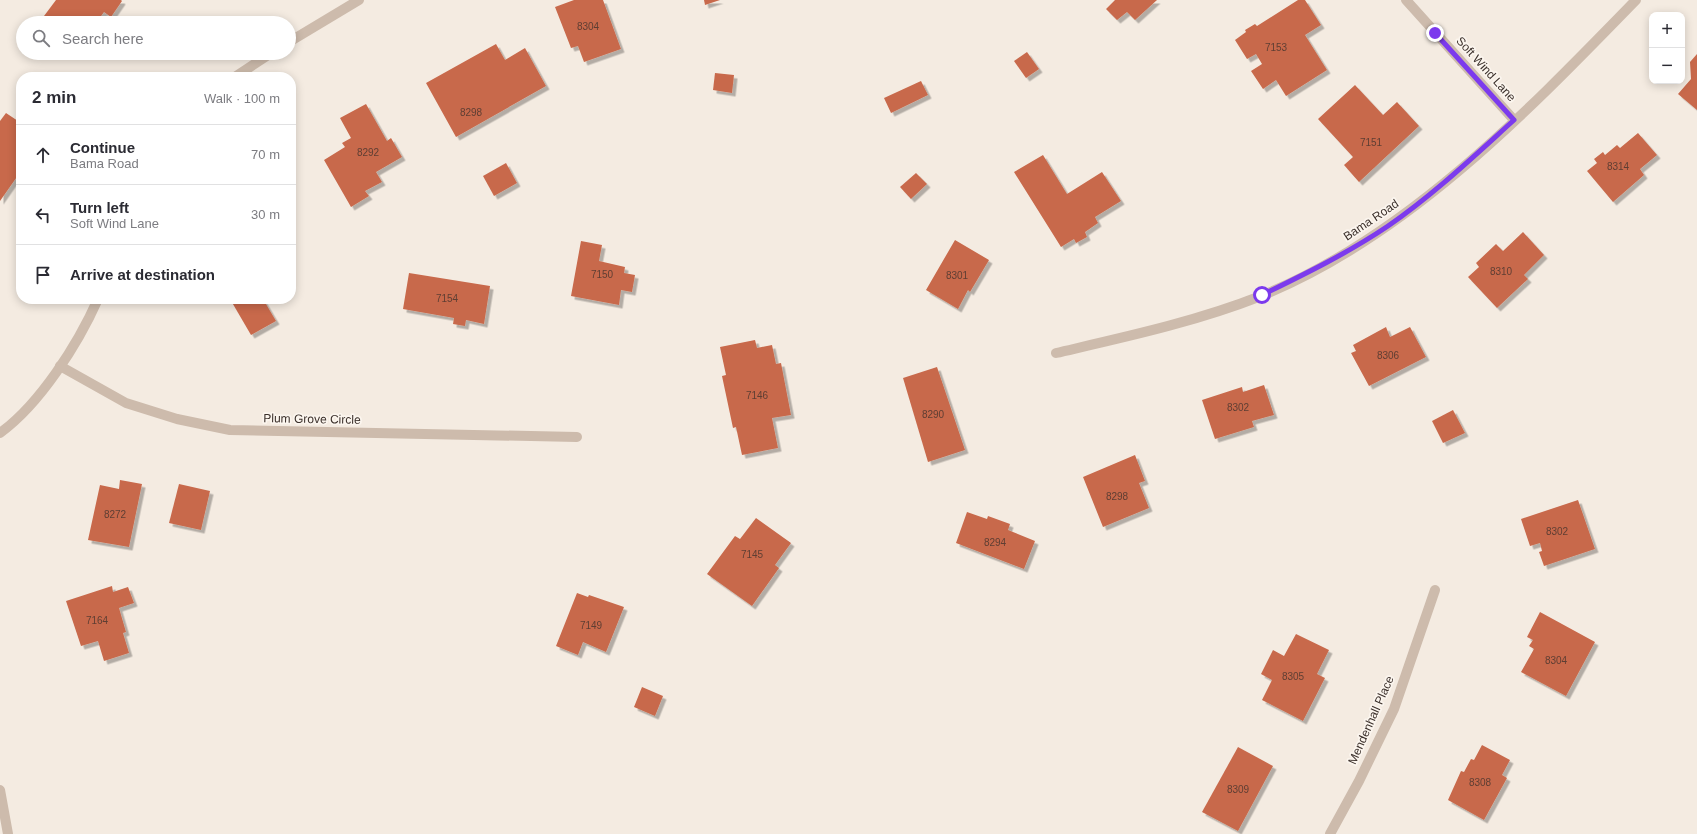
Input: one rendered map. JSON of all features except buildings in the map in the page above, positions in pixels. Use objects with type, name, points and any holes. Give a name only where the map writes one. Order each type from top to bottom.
[{"type":"street","points":[[296,38],[359,0]]},
{"type":"street","name":"Soft Wind Lane","points":[[1406,0],[1514,120]]},
{"type":"street","name":"Bama Road","points":[[1056,353],[1196,319],[1262,295],[1325,264],[1387,226],[1435,190],[1557,81],[1636,0]]},
{"type":"street","points":[[242,72],[260,60]]},
{"type":"street","points":[[0,433],[10,426],[38,397],[60,366],[95,304]]},
{"type":"street","name":"Plum Grove Circle","points":[[60,366],[126,402],[177,420],[230,430],[577,437]]},
{"type":"street","name":"Mendenhall Place","points":[[1330,834],[1359,781],[1394,709],[1435,590]]},
{"type":"street","points":[[0,790],[8,834]]},
{"type":"route","points":[[1262,295],[1325,264],[1387,226],[1435,190],[1514,120],[1435,33]]}]
